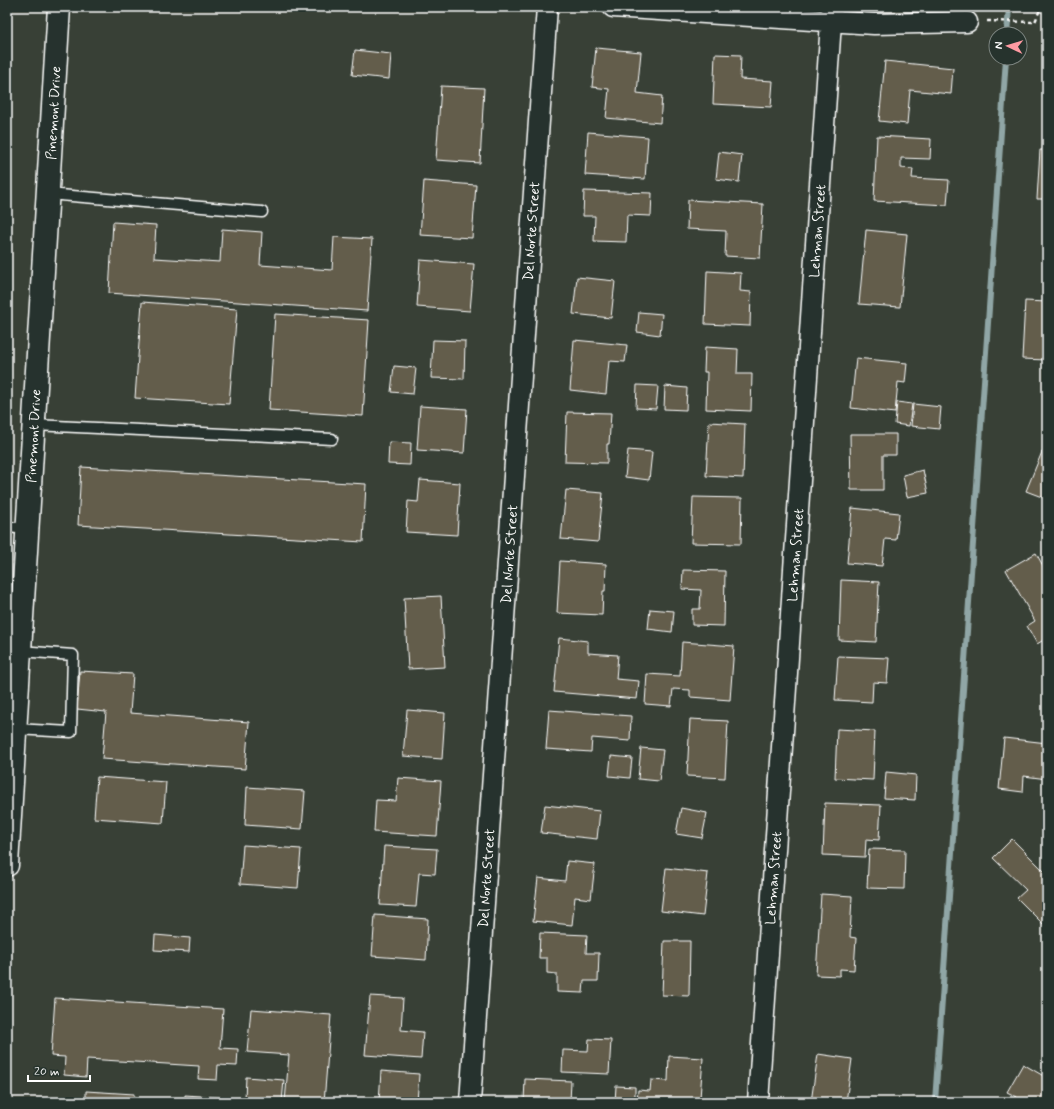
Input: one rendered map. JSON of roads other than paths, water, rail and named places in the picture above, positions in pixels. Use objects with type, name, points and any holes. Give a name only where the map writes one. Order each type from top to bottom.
[{"type":"main road","name":"Pinemont Drive","points":[[7,865],[15,729],[17,528],[34,425],[59,7]]},
{"type":"street","name":"Del Norte Street","points":[[470,1102],[547,7]]},
{"type":"street","points":[[613,7],[832,14],[874,24],[976,21]]},
{"type":"street","name":"Lehman Street","points":[[758,1102],[832,14]]},
{"type":"lane","points":[[48,194],[262,212]]},
{"type":"lane","points":[[34,425],[332,439]]},
{"type":"lane","points":[[15,664],[73,655],[71,732],[15,729]]},
{"type":"waterway","points":[[1008,26],[1009,7]]},
{"type":"waterway","points":[[935,1102],[1005,66]]}]
